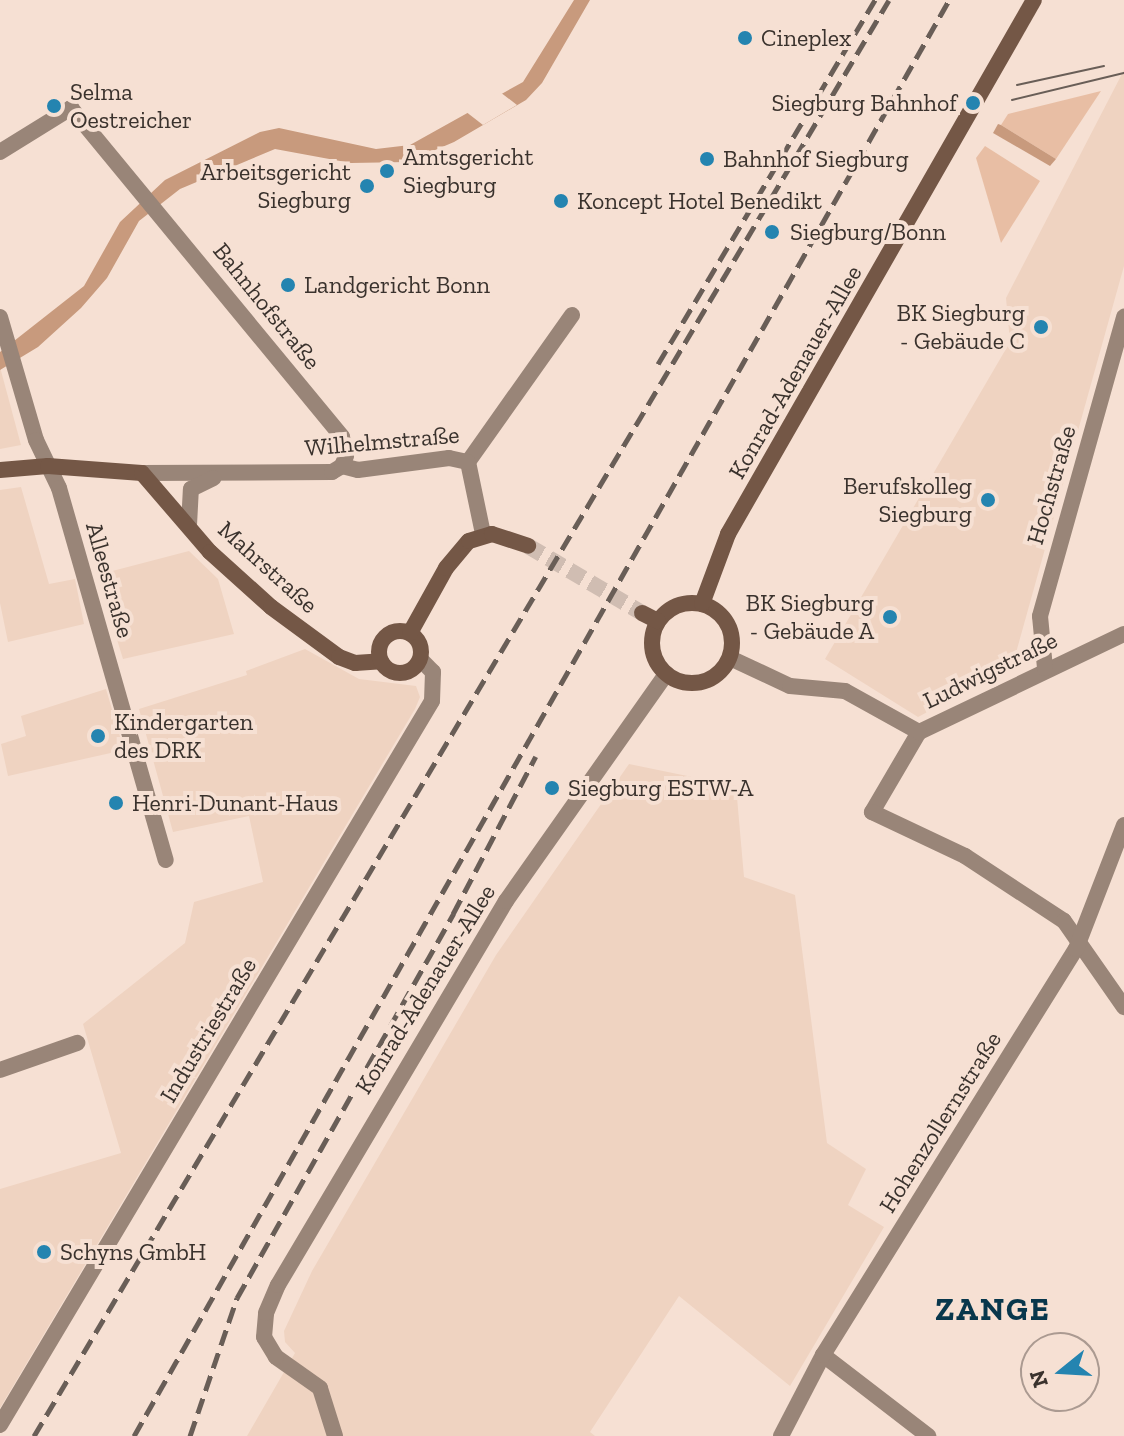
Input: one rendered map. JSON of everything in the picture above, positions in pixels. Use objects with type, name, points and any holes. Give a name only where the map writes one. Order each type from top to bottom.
[{"type":"main road","name":"Konrad-Adenauer-Allee","points":[[702,604],[728,534],[1034,0]]},
{"type":"main road","name":"Wilhelmstraße","points":[[0,470],[48,466],[142,473]]},
{"type":"main road","name":"Mahrstraße","points":[[142,473],[210,552],[325,649],[355,663],[381,661]]},
{"type":"main road","points":[[410,633],[460,548],[483,534],[528,546]]},
{"type":"main road","points":[[702,604],[724,619],[730,631],[730,658],[714,678],[702,683],[676,681],[666,674],[653,655],[658,621],[677,606],[702,604]]},
{"type":"main road","points":[[642,613],[658,621]]},
{"type":"main road","points":[[410,633],[421,646],[420,659],[411,670],[398,673],[381,661],[380,647],[387,635],[410,633]]},
{"type":"street","name":"Bahnhofstraße","points":[[0,152],[71,108],[342,437],[346,456],[342,466]]},
{"type":"street","name":"Wilhelmstraße","points":[[142,473],[219,475],[332,472],[342,466],[358,470],[449,458],[468,462],[572,315]]},
{"type":"street","name":"Alleestraße","points":[[0,317],[48,466],[59,488],[166,860]]},
{"type":"street","name":"Hochstraße","points":[[1045,668],[1040,616],[1124,317]]},
{"type":"street","points":[[468,462],[483,534]]},
{"type":"street","points":[[189,525],[191,489],[219,475]]},
{"type":"street","name":"Ludwigstraße","points":[[1079,940],[1064,921],[994,873],[872,812],[919,732],[1045,668],[1124,634]]},
{"type":"street","points":[[730,658],[790,686],[845,691],[919,732]]},
{"type":"street","name":"Industriestraße","points":[[0,1425],[432,701],[433,672],[420,659]]},
{"type":"street","name":"Konrad-Adenauer-Allee","points":[[335,1436],[320,1388],[268,1347],[266,1313],[278,1285],[387,1094],[506,901],[666,674]]},
{"type":"street","name":"Hohenzollernstraße","points":[[781,1436],[823,1355],[1079,940],[1124,825]]},
{"type":"street","points":[[1079,940],[1124,1007]]},
{"type":"street","points":[[0,1070],[77,1043]]},
{"type":"street","points":[[823,1355],[928,1436]]},
{"type":"shaded area","points":[[574,0],[590,0],[542,83],[526,100],[454,142],[407,162],[351,163],[275,149],[180,189],[139,221],[107,278],[81,308],[38,347],[0,370],[0,352],[84,286],[120,222],[165,180],[260,132],[279,128],[376,149],[410,145],[523,82]]},
{"type":"shaded area","name":"Berufskolleg Siegburg","points":[[1124,70],[1124,266],[1012,667],[918,717],[825,659],[1010,342],[1006,298]]},
{"type":"shaded area","points":[[1101,91],[1056,159],[1001,125],[1008,114]]},
{"type":"shaded area","points":[[998,124],[1056,159],[1050,166],[993,133]]},
{"type":"shaded area","points":[[985,146],[1040,181],[1001,243],[976,158]]},
{"type":"shaded area","points":[[0,367],[21,445],[0,449]]},
{"type":"shaded area","points":[[21,487],[49,584],[75,579],[84,624],[8,642],[0,603],[0,490]]},
{"type":"shaded area","points":[[189,551],[218,579],[234,634],[123,659],[97,575]]},
{"type":"shaded area","points":[[305,649],[359,679],[416,686],[420,697],[0,1408],[0,1189],[121,1153],[83,1024],[185,943],[194,902],[263,882],[249,816],[173,832],[139,709],[247,675],[246,671]]},
{"type":"shaded area","points":[[106,689],[124,750],[8,776],[1,744],[26,736],[21,716]]},
{"type":"shaded area","points":[[629,764],[736,786],[744,877],[795,895],[827,1143],[866,1169],[848,1205],[884,1227],[790,1386],[679,1296],[590,1432],[595,1436],[247,1436],[295,1353],[285,1342],[284,1331],[312,1271],[496,955]]},
{"type":"pier","points":[[500,92],[517,105],[483,125],[465,111]]},
{"type":"tunnel","points":[[528,546],[642,613]]},
{"type":"tram line","points":[[1017,85],[1104,66]]},
{"type":"tram line","points":[[1012,100],[1124,73]]},
{"type":"railway","points":[[658,364],[875,0]]},
{"type":"railway","points":[[34,1436],[889,0]]},
{"type":"railway","points":[[134,1436],[949,0]]},
{"type":"railway","points":[[190,1436],[237,1298],[453,914],[536,756]]},
{"type":"place","name":"Cineplex","points":[[745,38]]},
{"type":"place","name":"Siegburg Bahnhof","points":[[973,103]]},
{"type":"place","name":"Selma Oestreicher","points":[[54,106]]},
{"type":"place","name":"Bahnhof Siegburg","points":[[707,159]]},
{"type":"place","name":"Amtsgericht Siegburg","points":[[387,171]]},
{"type":"place","name":"Arbeitsgericht Siegburg","points":[[367,186]]},
{"type":"place","name":"Koncept Hotel Benedikt","points":[[561,201]]},
{"type":"place","name":"Siegburg/Bonn","points":[[772,232]]},
{"type":"place","name":"Landgericht Bonn","points":[[288,285]]},
{"type":"place","name":"BK Siegburg - Gebäude C","points":[[1041,327]]},
{"type":"place","name":"Berufskolleg Siegburg","points":[[988,500]]},
{"type":"place","name":"BK Siegburg - Gebäude A","points":[[890,617]]},
{"type":"place","name":"Kindergarten des DRK","points":[[98,736]]},
{"type":"place","name":"Siegburg ESTW-A","points":[[552,788]]},
{"type":"place","name":"Henri-Dunant-Haus","points":[[116,803]]},
{"type":"place","name":"Schyns GmbH","points":[[44,1252]]},
{"type":"district","name":"ZANGE","points":[[993,1309]]}]
